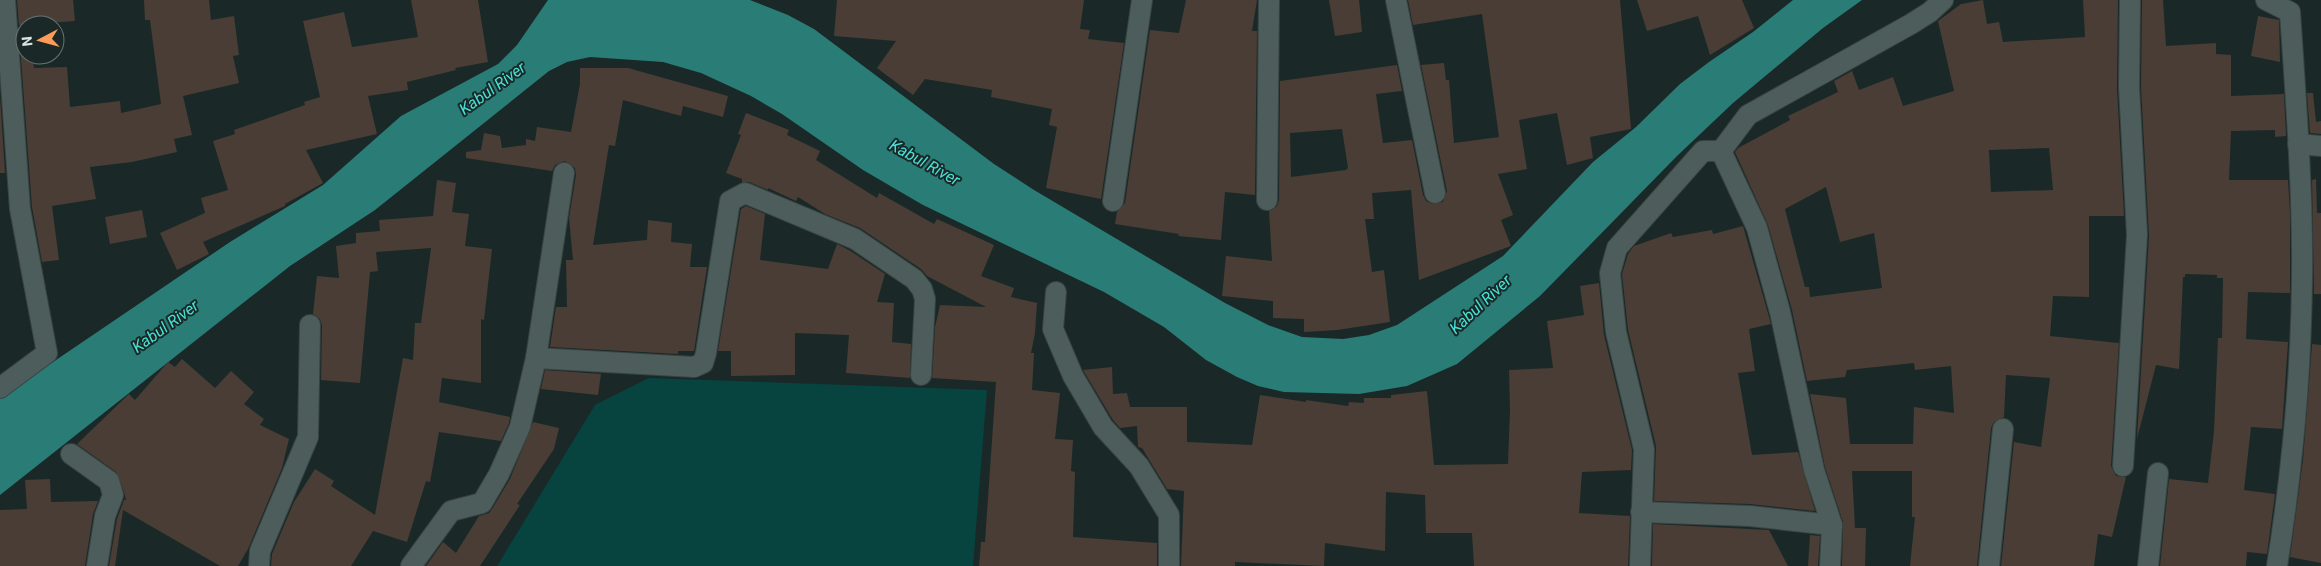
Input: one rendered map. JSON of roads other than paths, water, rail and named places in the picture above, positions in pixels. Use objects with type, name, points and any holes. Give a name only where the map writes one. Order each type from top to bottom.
[{"type":"street","points":[[0,388],[47,352],[20,209],[5,0]]},
{"type":"street","points":[[1113,201],[1142,0]]},
{"type":"street","points":[[1267,200],[1268,0]]},
{"type":"street","points":[[1396,0],[1435,193]]},
{"type":"street","points":[[1640,566],[1640,512],[1644,449],[1616,332],[1610,273],[1617,248],[1703,151],[1721,150],[1748,115],[1912,24],[1930,12],[1942,0]]},
{"type":"street","points":[[2123,466],[2137,235],[2129,87],[2130,0]]},
{"type":"street","points":[[2266,0],[2290,12],[2298,144],[2302,280],[2297,393],[2284,520],[2276,566]]},
{"type":"street","points":[[2298,144],[2321,146]]},
{"type":"street","points":[[1721,150],[1757,228],[1780,312],[1814,470],[1832,525],[1830,566]]},
{"type":"street","points":[[412,566],[451,511],[482,503],[499,474],[520,427],[536,358],[564,173]]},
{"type":"street","points":[[536,358],[694,367],[703,363],[730,201],[744,193],[855,239],[914,280],[922,289],[924,299],[921,376]]},
{"type":"street","points":[[1056,292],[1053,329],[1073,376],[1103,427],[1139,466],[1169,515],[1170,566]]},
{"type":"street","points":[[259,566],[260,551],[308,437],[310,324]]},
{"type":"street","points":[[1989,566],[2003,429]]},
{"type":"street","points":[[71,454],[109,481],[113,495],[105,516],[97,566]]},
{"type":"street","points":[[2148,566],[2158,473]]},
{"type":"street","points":[[1640,512],[1750,516],[1832,525]]},
{"type":"water","name":"Kabul River","points":[[548,0],[750,0],[788,15],[814,29],[994,164],[1034,190],[1225,303],[1268,325],[1302,337],[1343,339],[1369,335],[1397,325],[1503,256],[1593,162],[1636,127],[1680,84],[1753,32],[1793,0],[1862,0],[1823,28],[1733,103],[1677,156],[1540,296],[1457,364],[1407,386],[1359,394],[1284,392],[1258,386],[1237,377],[1206,360],[1164,327],[1104,292],[923,205],[863,170],[782,114],[751,96],[701,73],[663,62],[590,57],[567,62],[549,71],[375,210],[290,266],[0,495],[0,398],[230,242],[323,185],[401,116],[498,64],[517,45]]}]
